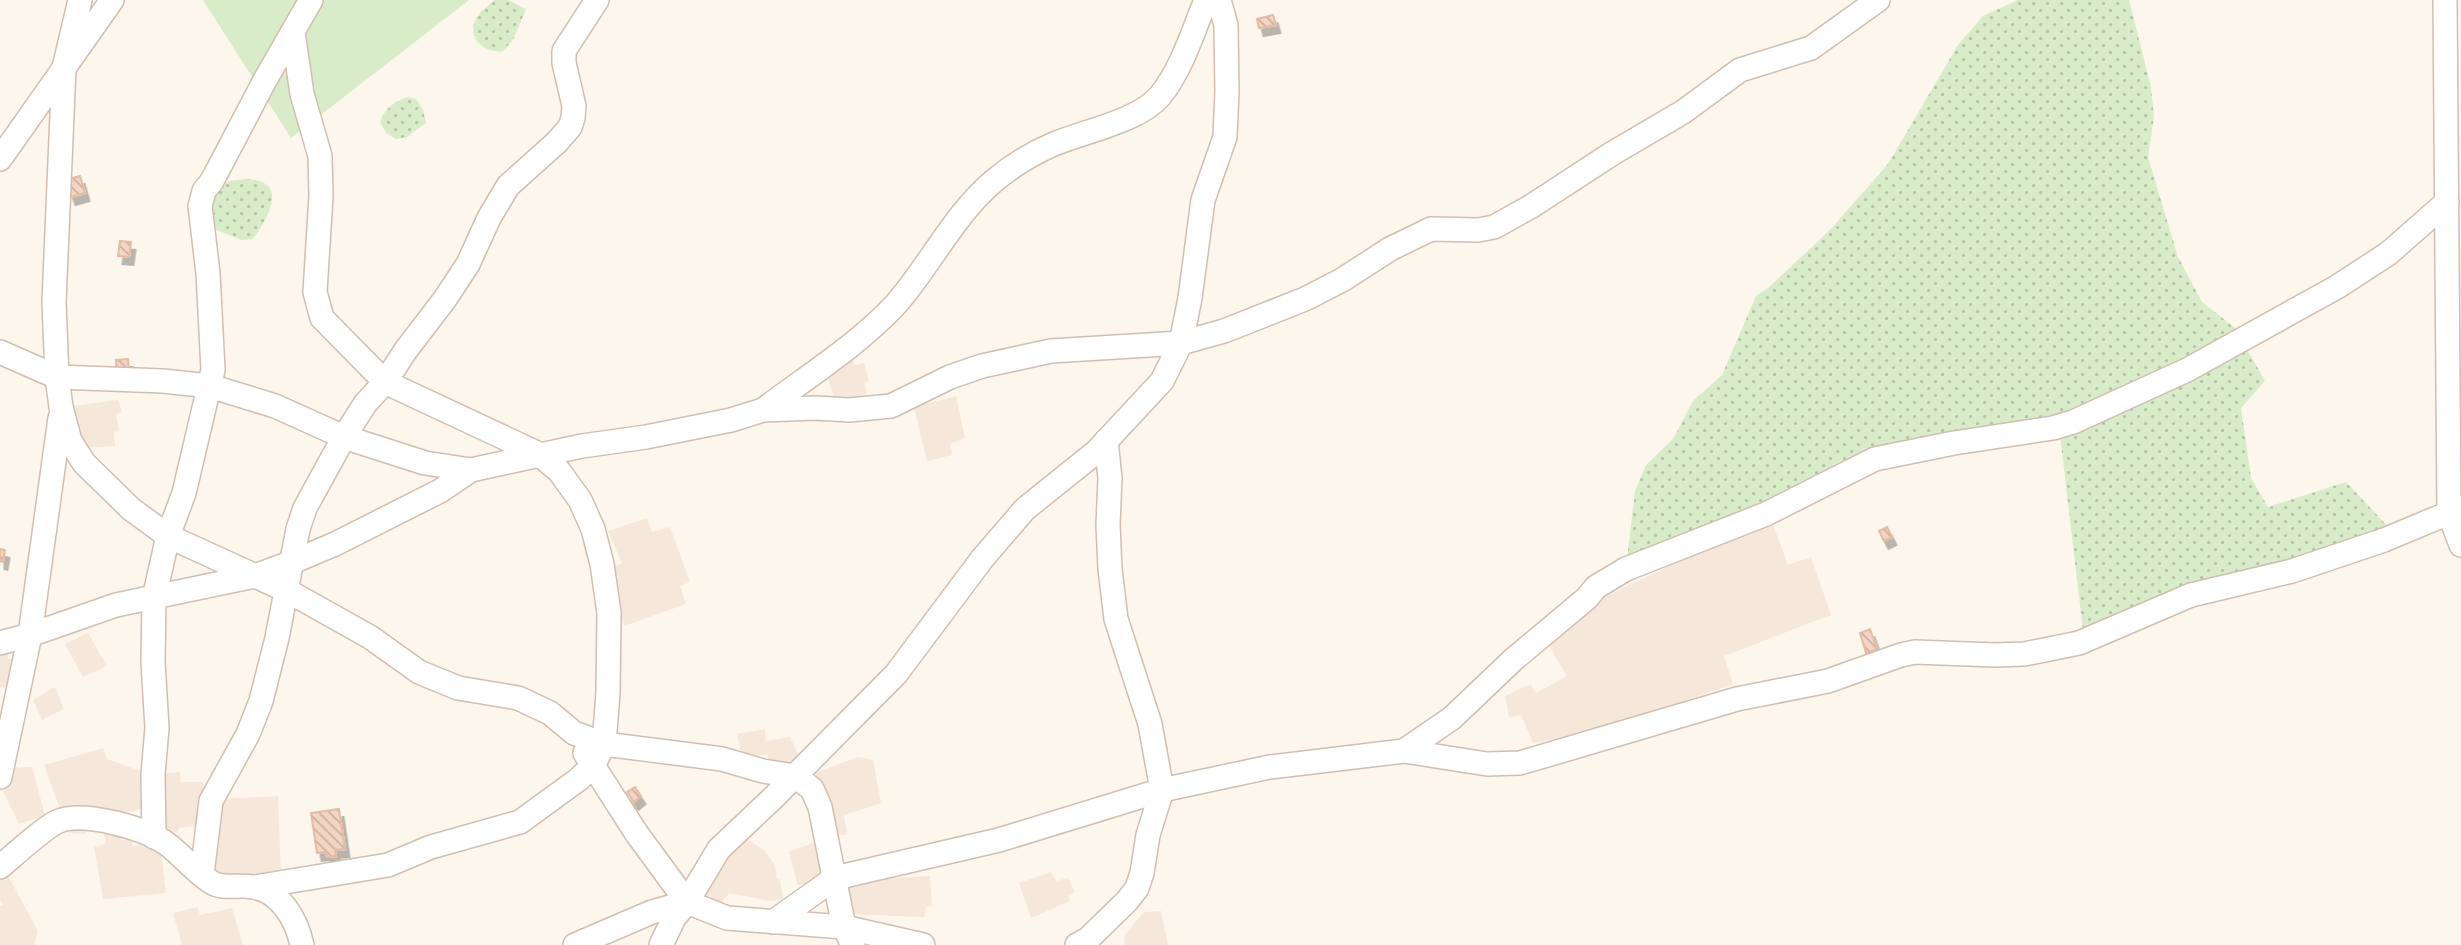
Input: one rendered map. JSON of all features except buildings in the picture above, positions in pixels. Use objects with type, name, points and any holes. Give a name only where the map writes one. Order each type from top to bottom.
[{"type":"street","points":[[80,0],[64,68],[54,302],[61,407],[70,441],[84,463],[131,509],[169,536],[286,590],[370,637],[419,672],[458,688],[518,698],[550,713],[574,733],[584,752],[722,759],[763,771],[795,776],[811,789],[820,807],[849,936]]},
{"type":"street","points":[[0,159],[10,130],[64,68],[112,0]]},
{"type":"street","points":[[154,837],[153,774],[157,728],[153,662],[154,598],[169,536],[184,493],[210,386],[214,354],[200,206],[204,191],[311,0]]},
{"type":"street","points":[[202,874],[211,801],[248,734],[261,701],[290,563],[305,508],[365,404],[385,382],[405,350],[451,290],[508,186],[570,127],[574,106],[564,63],[564,51],[597,0]]},
{"type":"street","points":[[763,410],[874,326],[905,293],[968,205],[995,180],[1020,161],[1054,144],[1139,111],[1159,97],[1180,63],[1206,0]]},
{"type":"street","points":[[661,945],[674,918],[687,902],[719,849],[896,674],[982,559],[1025,509],[1106,441],[1162,382],[1181,342],[1190,298],[1203,200],[1225,137],[1226,25],[1219,0]]},
{"type":"street","points":[[0,643],[116,605],[255,576],[335,544],[428,497],[471,470],[539,454],[731,420],[763,410],[849,410],[891,406],[950,377],[982,366],[1051,351],[1151,346],[1181,342],[1224,331],[1305,299],[1431,229],[1478,230],[1494,227],[1683,112],[1740,70],[1811,48],[1878,0]]},
{"type":"street","points":[[2445,0],[2446,202],[2455,510],[2461,545]]},
{"type":"street","points":[[293,32],[302,94],[320,156],[321,196],[315,292],[322,318],[385,382],[539,454],[559,471],[580,500],[593,530],[602,564],[609,613],[599,754],[637,834],[687,902],[727,918],[773,922],[849,936],[923,945]]},
{"type":"street","points":[[1404,751],[1452,718],[1514,659],[1597,587],[1626,569],[1766,514],[1875,459],[1954,443],[2053,428],[2073,422],[2187,370],[2337,288],[2389,253],[2446,202]]},
{"type":"street","points":[[0,352],[57,377],[163,381],[210,386],[275,406],[344,437],[425,463],[471,470]]},
{"type":"street","points":[[0,777],[30,635],[61,407]]},
{"type":"street","points":[[1077,945],[1088,939],[1137,888],[1148,835],[1163,790],[1150,724],[1114,606],[1108,525],[1110,478],[1106,441]]},
{"type":"street","points":[[773,922],[835,878],[1022,833],[1163,790],[1270,767],[1404,751],[1487,764],[1520,762],[1737,699],[1828,681],[1915,652],[1995,655],[2062,647],[2092,639],[2191,595],[2292,571],[2375,544],[2455,510]]},
{"type":"street","points":[[0,867],[57,821],[76,817],[136,829],[154,837],[169,845],[212,883],[225,886],[254,887],[388,865],[431,847],[520,822],[579,779],[599,754]]},
{"type":"street","points":[[254,887],[278,899],[291,915],[302,945]]},
{"type":"street","points":[[575,945],[652,912],[687,902]]},
{"type":"shaded area","points":[[852,359],[855,365],[864,363],[869,381],[864,382],[867,394],[835,401],[825,367]]},
{"type":"shaded area","points":[[956,396],[965,438],[950,444],[952,455],[927,461],[914,407]]},
{"type":"shaded area","points":[[118,400],[122,412],[116,414],[119,431],[114,432],[115,446],[80,448],[73,406]]},
{"type":"shaded area","points":[[647,518],[652,532],[670,527],[690,582],[680,586],[686,604],[624,626],[605,573],[622,563],[608,531]]},
{"type":"shaded area","points":[[1773,524],[1788,565],[1811,557],[1831,615],[1724,656],[1733,684],[1594,732],[1533,743],[1521,715],[1509,717],[1505,696],[1530,684],[1536,693],[1567,676],[1545,639],[1594,602],[1731,537]]},
{"type":"shaded area","points":[[88,633],[107,666],[83,677],[65,644]]},
{"type":"shaded area","points":[[0,654],[8,654],[8,659],[13,659],[13,673],[9,673],[7,688],[0,687]]},
{"type":"shaded area","points":[[55,687],[64,709],[42,720],[33,700]]},
{"type":"shaded area","points":[[765,729],[766,741],[790,737],[797,752],[802,753],[804,762],[769,767],[768,754],[742,757],[737,734]]},
{"type":"shaded area","points":[[103,748],[107,759],[146,773],[152,806],[103,819],[84,834],[69,833],[44,765]]},
{"type":"shaded area","points":[[858,757],[873,760],[881,803],[844,815],[847,834],[833,836],[815,773]]},
{"type":"shaded area","points":[[32,767],[45,815],[19,824],[2,789],[7,768]]},
{"type":"shaded area","points":[[180,772],[181,782],[203,782],[202,825],[179,828],[178,832],[159,835],[158,774]]},
{"type":"shaded area","points":[[278,796],[281,876],[210,875],[219,799]]},
{"type":"shaded area","points":[[120,830],[121,840],[132,838],[133,846],[160,843],[166,893],[103,899],[94,847],[106,844],[104,834]]},
{"type":"shaded area","points":[[743,836],[764,850],[775,865],[783,899],[770,901],[729,893],[720,905],[695,887],[725,846],[734,852]]},
{"type":"shaded area","points":[[821,840],[832,875],[798,886],[789,852]]},
{"type":"shaded area","points":[[1051,872],[1056,881],[1068,878],[1075,892],[1068,895],[1070,901],[1031,918],[1019,883]]},
{"type":"shaded area","points":[[7,874],[38,931],[34,945],[0,945],[0,906],[3,905],[0,900],[0,878]]},
{"type":"shaded area","points":[[930,876],[932,906],[926,907],[924,917],[845,914],[838,881]]},
{"type":"shaded area","points":[[197,907],[200,915],[232,908],[243,945],[182,945],[173,913]]},
{"type":"shaded area","points":[[1161,911],[1168,945],[1125,945],[1124,936],[1144,912]]},
{"type":"green space","points":[[203,0],[469,0],[291,138]]},
{"type":"green space","points":[[495,0],[508,0],[526,9],[513,40],[503,51],[490,50],[480,44],[474,34],[475,20]]},
{"type":"green space","points":[[2018,0],[2129,0],[2151,87],[2154,117],[2148,157],[2178,257],[2202,302],[2235,328],[2265,381],[2241,408],[2251,478],[2268,507],[2346,482],[2392,531],[2084,639],[2059,426],[1958,439],[1626,567],[1635,491],[1646,465],[1673,439],[1693,401],[1722,375],[1756,296],[1829,231],[1888,164],[1958,45],[1983,16]]},
{"type":"green space","points":[[407,97],[416,99],[423,110],[426,123],[407,137],[396,139],[386,133],[380,122],[390,106]]},
{"type":"green space","points":[[230,181],[259,181],[272,192],[272,201],[265,220],[253,239],[242,240],[204,225],[207,195]]}]
